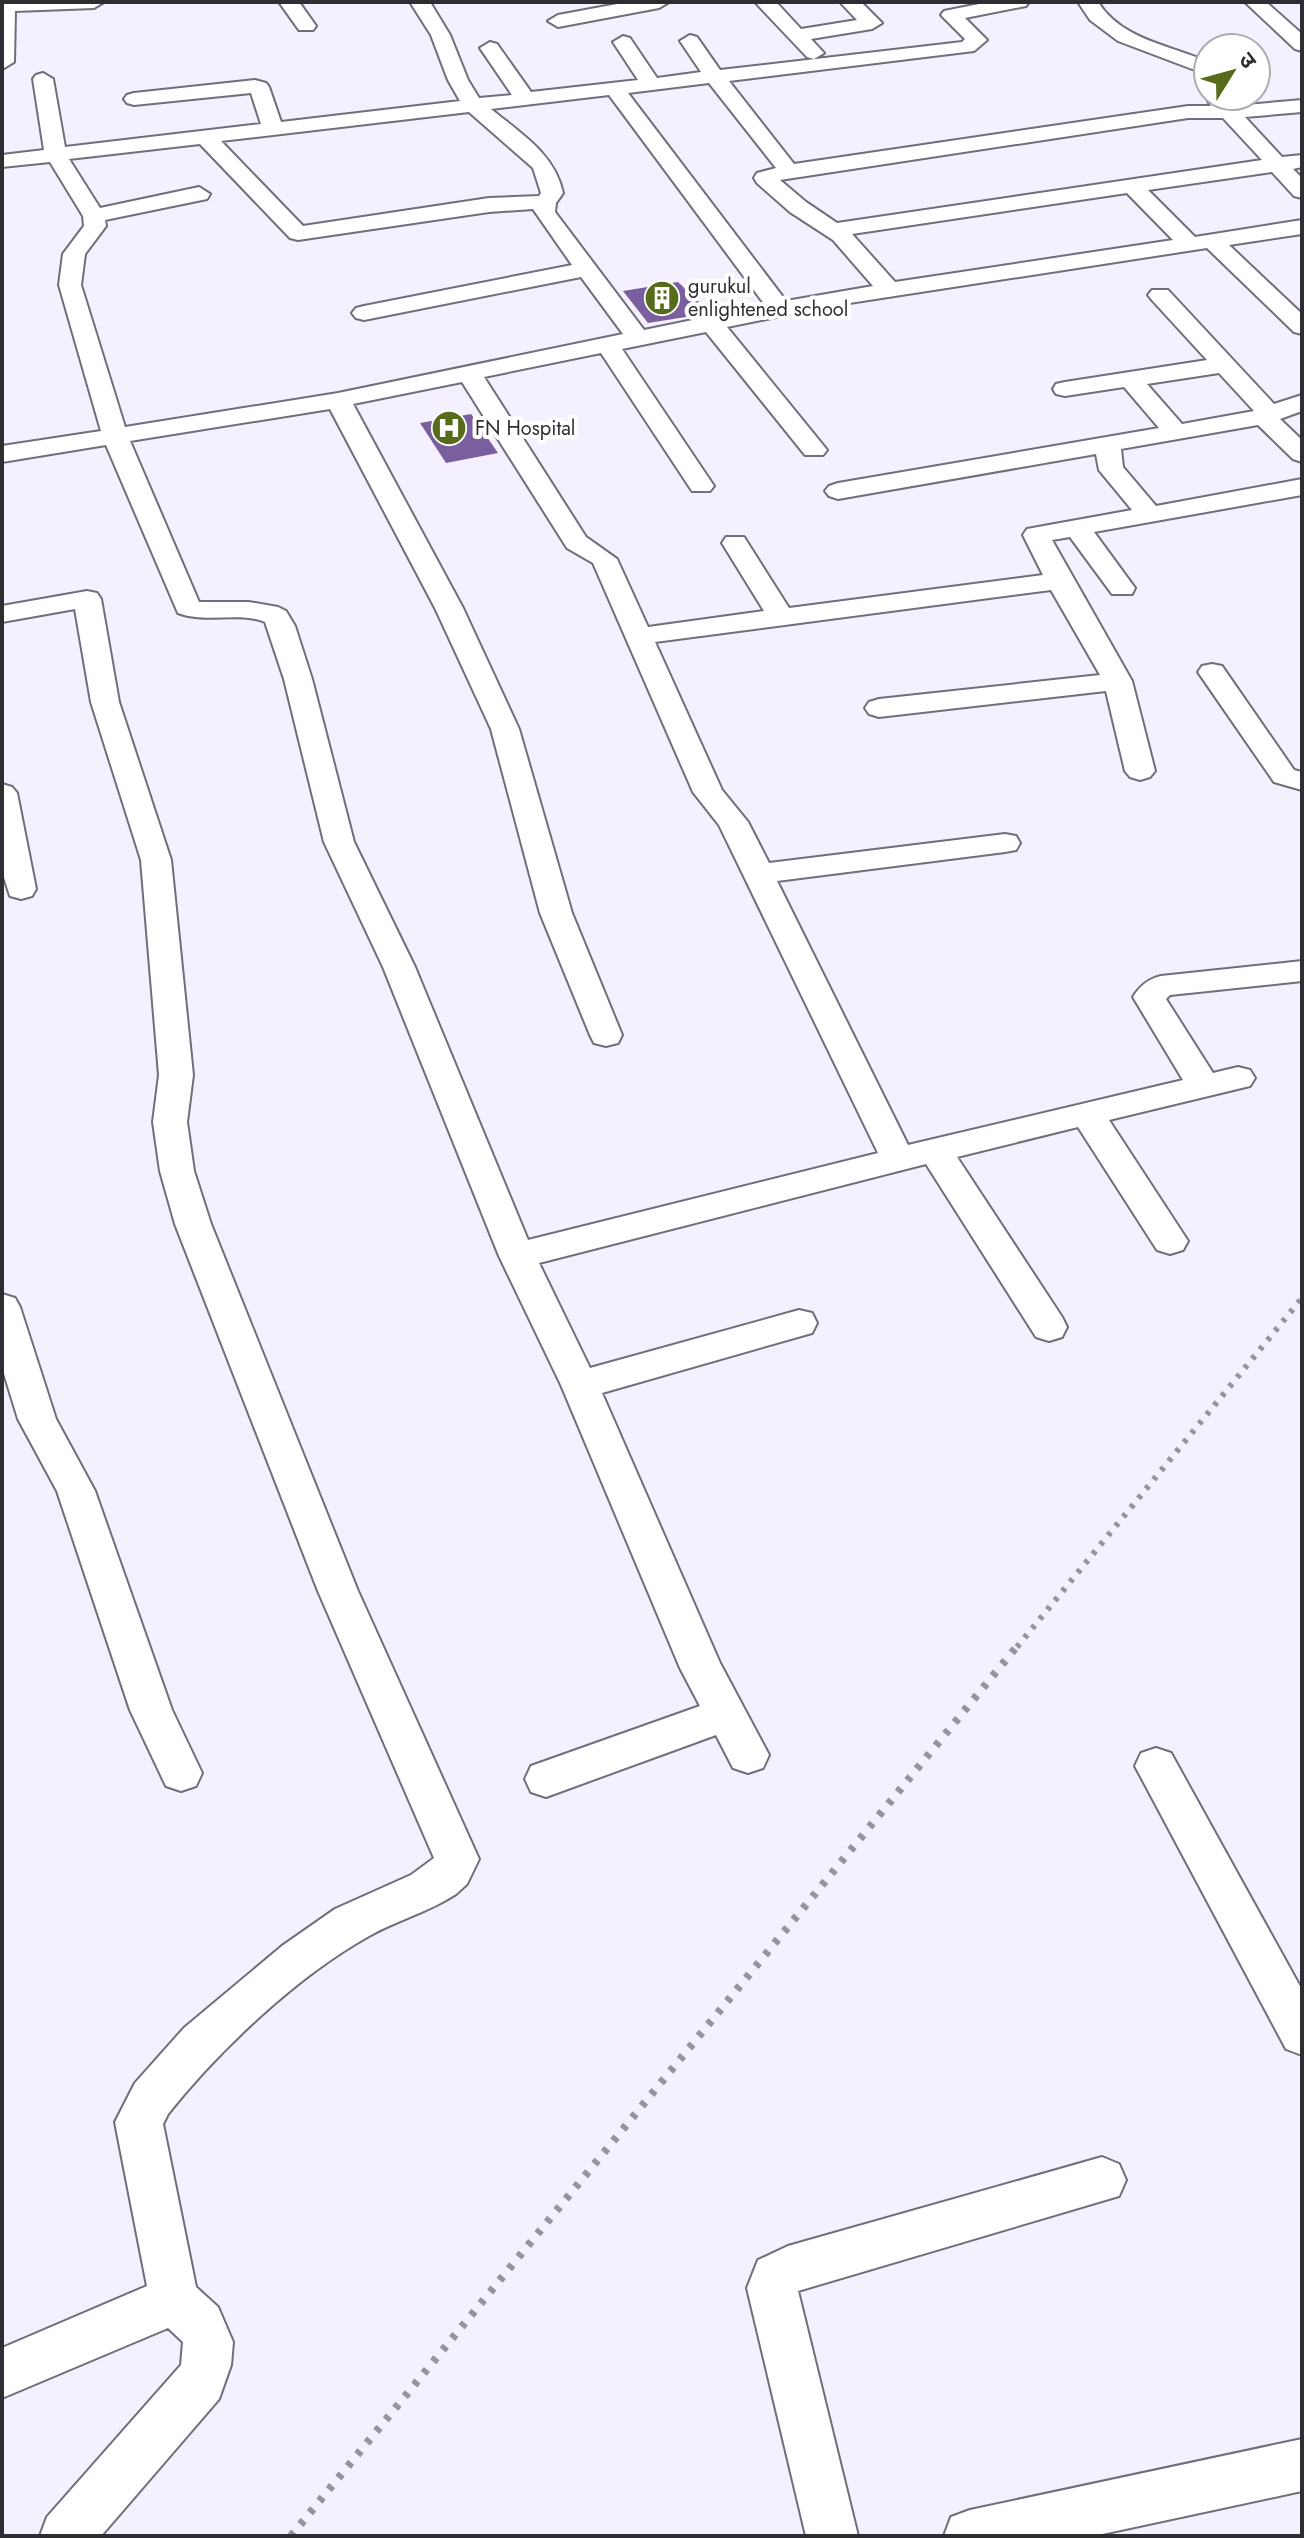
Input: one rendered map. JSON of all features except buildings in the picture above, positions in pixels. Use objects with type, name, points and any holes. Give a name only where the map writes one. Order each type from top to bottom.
[{"type":"street","points":[[4,62],[4,6],[94,2]]},
{"type":"street","points":[[289,2],[306,26]]},
{"type":"street","points":[[420,2],[442,37],[457,81],[472,104],[536,159],[552,182],[552,193],[545,202],[544,212],[638,338]]},
{"type":"street","points":[[558,21],[659,2]]},
{"type":"street","points":[[765,2],[825,64]]},
{"type":"street","points":[[798,35],[872,23],[850,2]]},
{"type":"street","points":[[1088,2],[1096,16],[1120,33],[1192,62]]},
{"type":"street","points":[[1255,2],[1302,45]]},
{"type":"street","points":[[951,15],[1005,3]]},
{"type":"street","points":[[2,161],[974,44],[977,40],[951,15],[931,5]]},
{"type":"street","points":[[690,41],[789,171]]},
{"type":"street","points":[[623,42],[651,84]]},
{"type":"street","points":[[490,48],[525,98]]},
{"type":"street","points":[[43,79],[56,155],[94,216],[95,226],[74,254],[70,285],[116,438],[188,607],[201,612],[249,610],[268,613],[276,617],[281,626],[298,679],[339,842],[399,967],[517,1256],[580,1385],[701,1668],[748,1755]]},
{"type":"street","points":[[134,99],[255,86],[259,87],[273,128]]},
{"type":"street","points":[[614,88],[780,309]]},
{"type":"street","points":[[1272,105],[1302,106]]},
{"type":"street","points":[[889,290],[841,235],[765,180],[768,176],[1192,111]]},
{"type":"street","points":[[1229,112],[1302,191]]},
{"type":"street","points":[[205,137],[298,233],[489,205],[545,202]]},
{"type":"street","points":[[833,230],[1302,161]]},
{"type":"street","points":[[1131,185],[1302,327]]},
{"type":"street","points":[[94,216],[199,194]]},
{"type":"street","points":[[2,454],[338,400],[780,309],[1302,227]]},
{"type":"street","points":[[364,313],[587,269]]},
{"type":"street","points":[[1160,295],[1302,454]]},
{"type":"street","points":[[711,323],[814,450]]},
{"type":"street","points":[[607,345],[701,486]]},
{"type":"street","points":[[1065,389],[1225,365]]},
{"type":"street","points":[[469,373],[576,542],[604,559],[708,792],[733,822],[898,1159]]},
{"type":"street","points":[[1130,379],[1176,432]]},
{"type":"street","points":[[338,400],[449,608],[505,729],[556,913],[606,1035]]},
{"type":"street","points":[[838,491],[1267,416],[1302,402]]},
{"type":"street","points":[[1109,444],[1108,462],[1112,470],[1150,515]]},
{"type":"street","points":[[1140,771],[1118,681],[1059,581],[1036,535],[1302,487]]},
{"type":"street","points":[[1077,528],[1122,588]]},
{"type":"street","points":[[735,543],[781,617]]},
{"type":"street","points":[[639,636],[1059,581]]},
{"type":"street","points":[[2,614],[87,599],[105,702],[156,860],[176,1075],[170,1122],[177,1171],[193,1224],[338,1591],[457,1859],[448,1877],[351,1923],[294,1965],[217,2027],[146,2104],[139,2122],[172,2290],[170,2298],[163,2305],[2,2373]]},
{"type":"street","points":[[1212,672],[1284,776],[1302,781]]},
{"type":"street","points":[[879,708],[1118,681]]},
{"type":"street","points":[[2,793],[21,889]]},
{"type":"street","points":[[759,874],[1005,843]]},
{"type":"street","points":[[1204,1086],[1149,997],[1152,991],[1161,986],[1302,971]]},
{"type":"street","points":[[517,1256],[898,1159],[1238,1078]]},
{"type":"street","points":[[1087,1114],[1170,1241]]},
{"type":"street","points":[[935,1150],[1049,1327]]},
{"type":"street","points":[[2,1307],[37,1419],[76,1491],[151,1710],[181,1773]]},
{"type":"street","points":[[580,1385],[799,1323]]},
{"type":"street","points":[[546,1779],[726,1714]]},
{"type":"street","points":[[1156,1766],[1302,2034]]},
{"type":"street","points":[[832,2536],[772,2288],[775,2277],[788,2270],[1102,2180]]},
{"type":"street","points":[[66,2536],[201,2381],[211,2351],[201,2321],[170,2298]]},
{"type":"street","points":[[970,2536],[1302,2465]]},
{"type":"railway","points":[[1017,1647],[1302,1298]]},
{"type":"railway","points":[[291,2536],[1018,1645]]},
{"type":"place","name":"gurukul enlightened school","points":[[662,298]]},
{"type":"place","name":"FN Hospital","points":[[449,428]]}]
